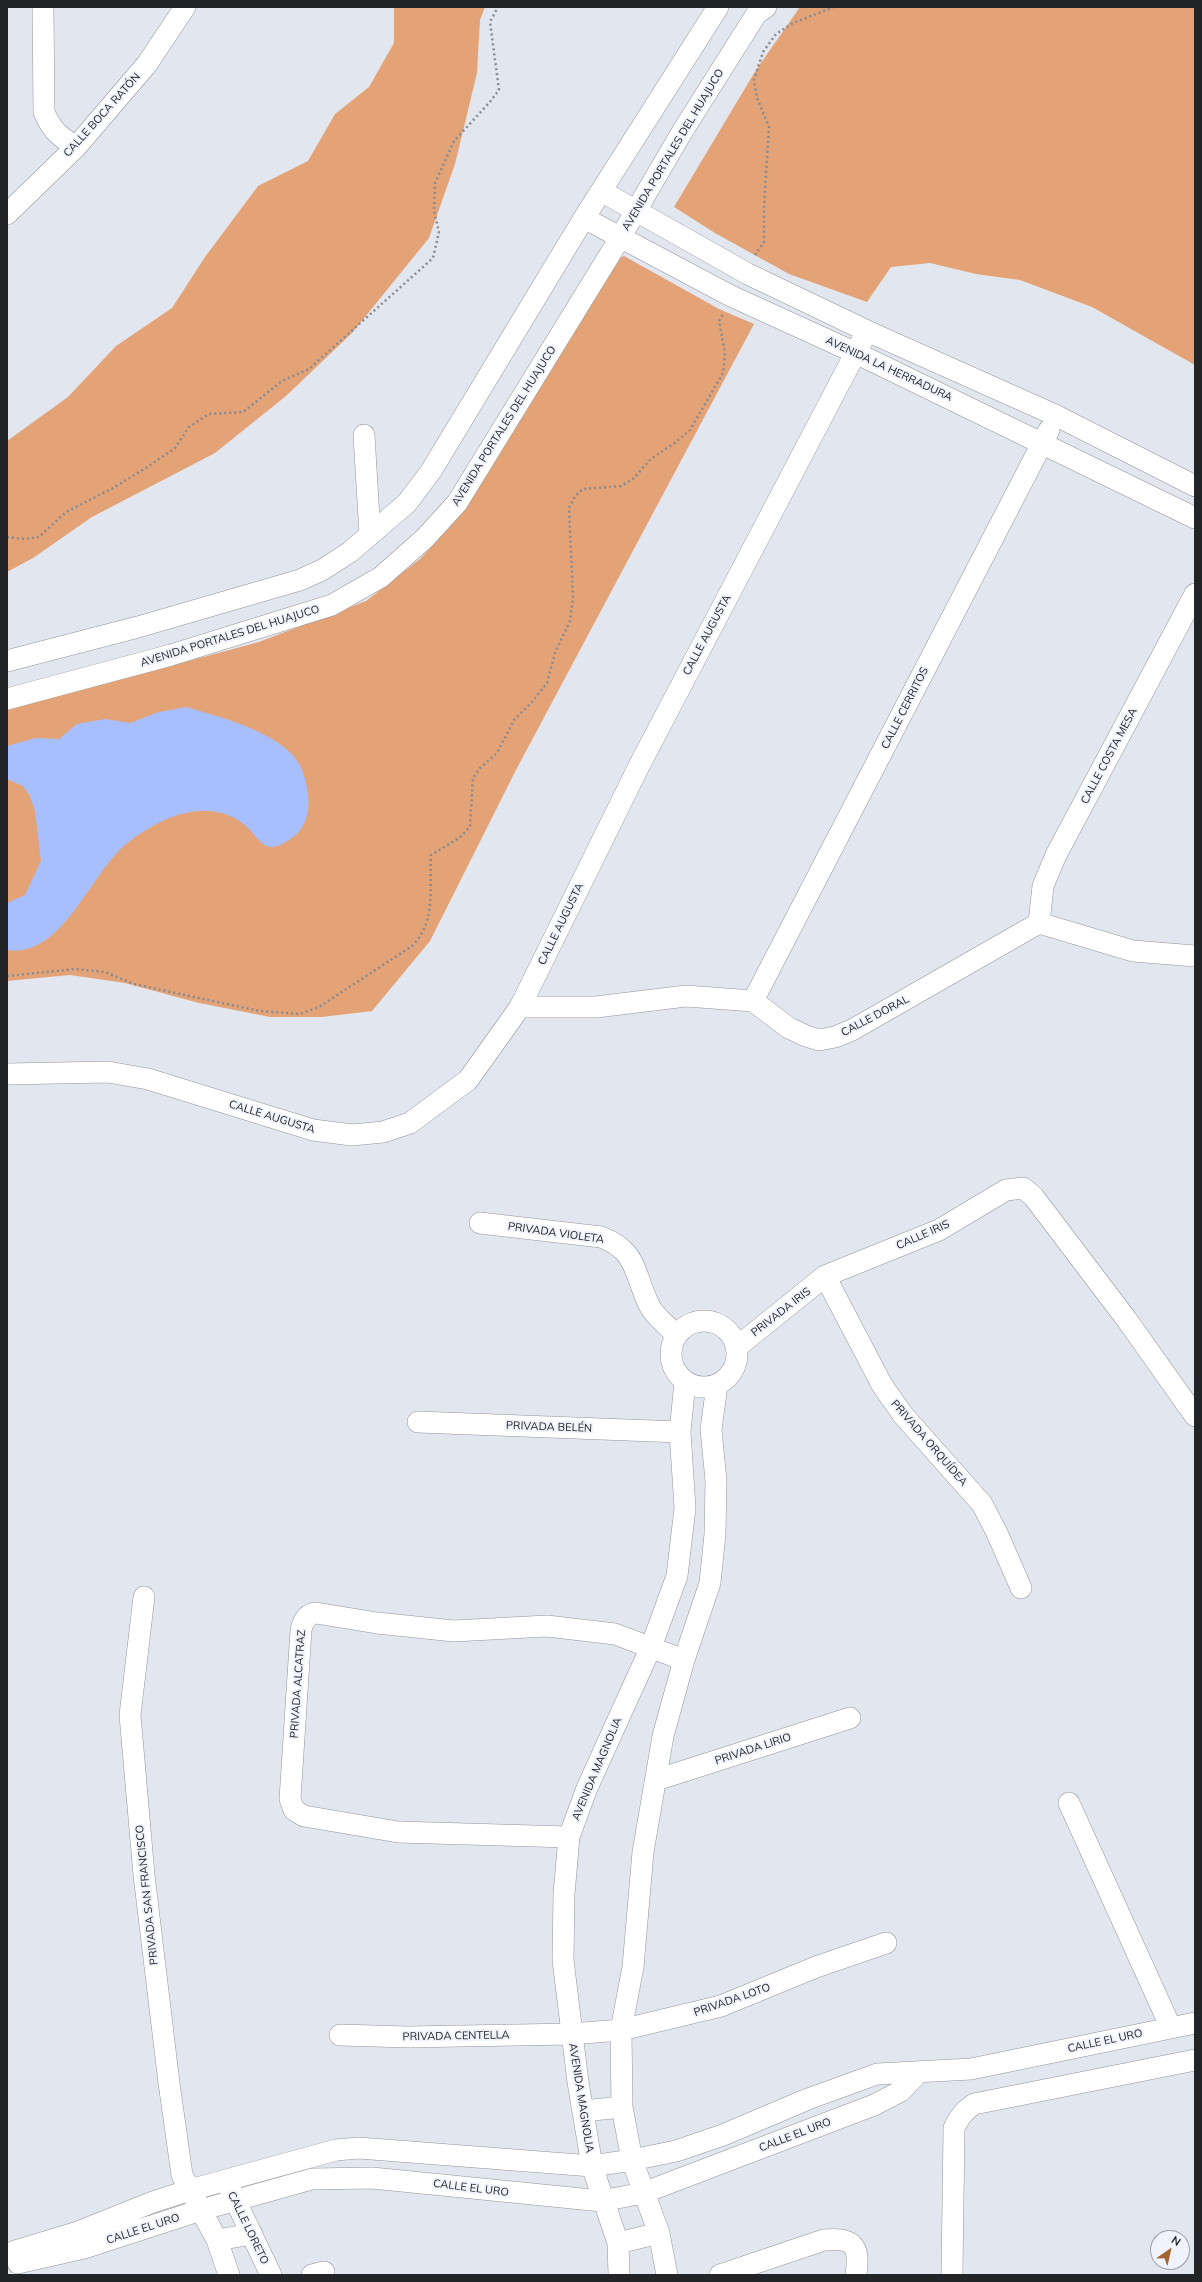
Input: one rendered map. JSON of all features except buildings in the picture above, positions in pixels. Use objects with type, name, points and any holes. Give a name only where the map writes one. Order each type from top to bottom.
[{"type":"street","points":[[43,7],[44,112],[51,127],[59,136],[76,147]]},
{"type":"street","name":"CALLE BOCA RATÓN","points":[[7,214],[76,147],[147,64],[185,7]]},
{"type":"street","points":[[7,661],[138,628],[300,580],[322,570],[350,552],[407,503],[431,470],[584,218],[718,7]]},
{"type":"street","name":"AVENIDA PORTALES DEL HUAJUCO","points":[[7,699],[172,656],[304,616],[332,605],[381,577],[425,538],[457,503],[636,212],[682,132],[757,9]]},
{"type":"street","points":[[601,191],[748,274],[867,331],[1055,415],[1195,486]]},
{"type":"street","name":"AVENIDA LA HERRADURA","points":[[584,218],[731,296],[856,352],[1043,442],[1195,518]]},
{"type":"street","name":"CALLE AUGUSTA","points":[[7,1074],[108,1072],[148,1079],[313,1130],[352,1135],[382,1132],[410,1123],[468,1080],[520,1007],[640,764],[867,331]]},
{"type":"street","name":"CALLE CERRITOS","points":[[753,1001],[1043,442],[1055,415]]},
{"type":"street","points":[[364,435],[370,535]]},
{"type":"street","name":"CALLE COSTA MESA","points":[[1039,923],[1043,886],[1056,855],[1195,594]]},
{"type":"street","points":[[1039,923],[1133,952],[1195,956]]},
{"type":"street","name":"CALLE DORAL","points":[[753,1001],[789,1028],[806,1036],[819,1040],[835,1037],[859,1026],[1039,923]]},
{"type":"street","points":[[520,1007],[596,1007],[686,996],[753,1001]]},
{"type":"street","name":"CALLE IRIS","points":[[825,1276],[939,1230],[1006,1190],[1019,1188],[1028,1190],[1127,1320],[1195,1416]]},
{"type":"street","name":"PRIVADA VIOLETA","points":[[480,1223],[601,1237],[613,1242],[632,1259],[650,1307],[676,1335]]},
{"type":"street","name":"PRIVADA IRIS","points":[[736,1347],[825,1276]]},
{"type":"street","name":"PRIVADA ORQUÍDEA","points":[[825,1276],[882,1385],[903,1415],[982,1504],[997,1533],[1021,1588]]},
{"type":"street","points":[[703,1321],[713,1322],[724,1328],[732,1336],[736,1347],[737,1358],[734,1369],[727,1379],[718,1385],[706,1388],[695,1387],[685,1382],[677,1375],[672,1366],[672,1345],[676,1335],[683,1328],[693,1323],[703,1321]]},
{"type":"street","name":"AVENIDA MAGNOLIA","points":[[619,2275],[618,2243],[602,2201],[592,2166],[571,2034],[563,1960],[564,1894],[569,1836],[587,1788],[651,1647],[677,1576],[685,1508],[680,1432],[685,1382]]},
{"type":"street","points":[[668,2275],[659,2233],[632,2160],[622,2107],[621,2030],[633,1967],[643,1852],[662,1736],[684,1660],[710,1583],[715,1534],[716,1481],[711,1429],[718,1385]]},
{"type":"street","name":"PRIVADA BELÉN","points":[[418,1422],[680,1432]]},
{"type":"street","name":"PRIVADA SAN FRANCISCO","points":[[144,1597],[130,1715],[136,1794],[169,2083],[182,2175],[190,2190]]},
{"type":"street","name":"PRIVADA ALCATRAZ","points":[[569,1836],[398,1832],[304,1816],[294,1810],[290,1799],[302,1624],[311,1614],[316,1613],[377,1623],[454,1631],[547,1626],[615,1634],[684,1660]]},
{"type":"street","name":"PRIVADA LIRIO","points":[[656,1780],[850,1718]]},
{"type":"street","points":[[1069,1804],[1171,2028]]},
{"type":"street","name":"PRIVADA LOTO","points":[[571,2034],[621,2030],[721,2006],[816,1967],[886,1943]]},
{"type":"street","name":"CALLE EL URO","points":[[13,2262],[78,2232],[152,2202],[190,2190],[336,2150],[359,2148],[592,2166],[632,2160],[676,2150],[723,2135],[808,2099],[876,2074],[894,2071],[919,2072],[971,2069],[1195,2023]]},
{"type":"street","name":"PRIVADA CENTELLA","points":[[340,2034],[408,2037],[571,2034]]},
{"type":"street","points":[[952,2275],[954,2128],[958,2118],[966,2110],[974,2104],[1195,2060]]},
{"type":"street","name":"CALLE EL URO","points":[[13,2262],[84,2248],[201,2210],[306,2180],[332,2177],[410,2181],[602,2201],[643,2193],[874,2105],[901,2091],[919,2072]]},
{"type":"street","points":[[583,2111],[622,2107]]},
{"type":"street","name":"CALLE LORETO","points":[[226,2181],[271,2275]]},
{"type":"street","points":[[190,2190],[217,2240],[229,2275]]},
{"type":"street","points":[[618,2243],[659,2233]]},
{"type":"street","points":[[217,2240],[252,2234]]},
{"type":"street","points":[[720,2275],[824,2240],[837,2239],[849,2241],[855,2248],[858,2258],[856,2275]]},
{"type":"path","points":[[7,538],[24,539],[39,537],[66,512],[113,488],[146,468],[174,448],[189,427],[209,414],[243,412],[282,381],[309,369],[433,258],[439,232],[434,211],[435,183],[454,141],[489,104],[498,90],[490,22],[498,7]]},
{"type":"path","points":[[748,274],[755,256],[764,242],[764,206],[770,127],[757,98],[754,80],[763,52],[776,34],[793,23],[834,7]]},
{"type":"path","points":[[7,976],[75,969],[104,972],[134,984],[190,996],[260,1010],[300,1014],[319,1007],[412,946],[426,927],[432,903],[431,855],[459,838],[470,827],[473,778],[480,768],[497,753],[514,720],[532,702],[547,683],[555,653],[570,621],[573,598],[569,508],[575,496],[583,489],[621,486],[634,479],[651,459],[676,442],[690,430],[723,373],[725,353],[719,321],[731,296]]},
{"type":"shaded area","points":[[394,7],[485,7],[480,20],[477,73],[455,164],[429,238],[352,333],[286,396],[215,453],[92,517],[33,558],[7,572],[7,441],[68,397],[116,346],[172,308],[205,257],[258,186],[308,161],[335,114],[369,87],[394,43]]},
{"type":"shaded area","points":[[800,7],[1195,7],[1195,365],[1092,307],[1020,280],[976,274],[930,263],[891,267],[867,302],[789,274],[715,233],[674,207],[756,70]]},
{"type":"shaded area","points":[[624,256],[719,309],[754,324],[517,768],[430,941],[372,1011],[322,1017],[270,1017],[199,1003],[125,983],[70,975],[7,981],[7,710],[259,642],[366,601],[420,559],[449,528],[477,487],[615,260]]},
{"type":"water","points":[[186,707],[217,716],[252,729],[283,746],[295,757],[302,770],[307,789],[308,808],[303,826],[297,834],[289,840],[279,846],[272,847],[264,845],[247,827],[232,817],[216,812],[200,811],[167,819],[137,836],[111,859],[59,929],[43,942],[26,949],[7,950],[7,903],[25,895],[41,861],[35,811],[30,796],[23,786],[7,779],[7,746],[36,738],[59,739],[77,724],[105,719],[130,723],[159,712]]}]
